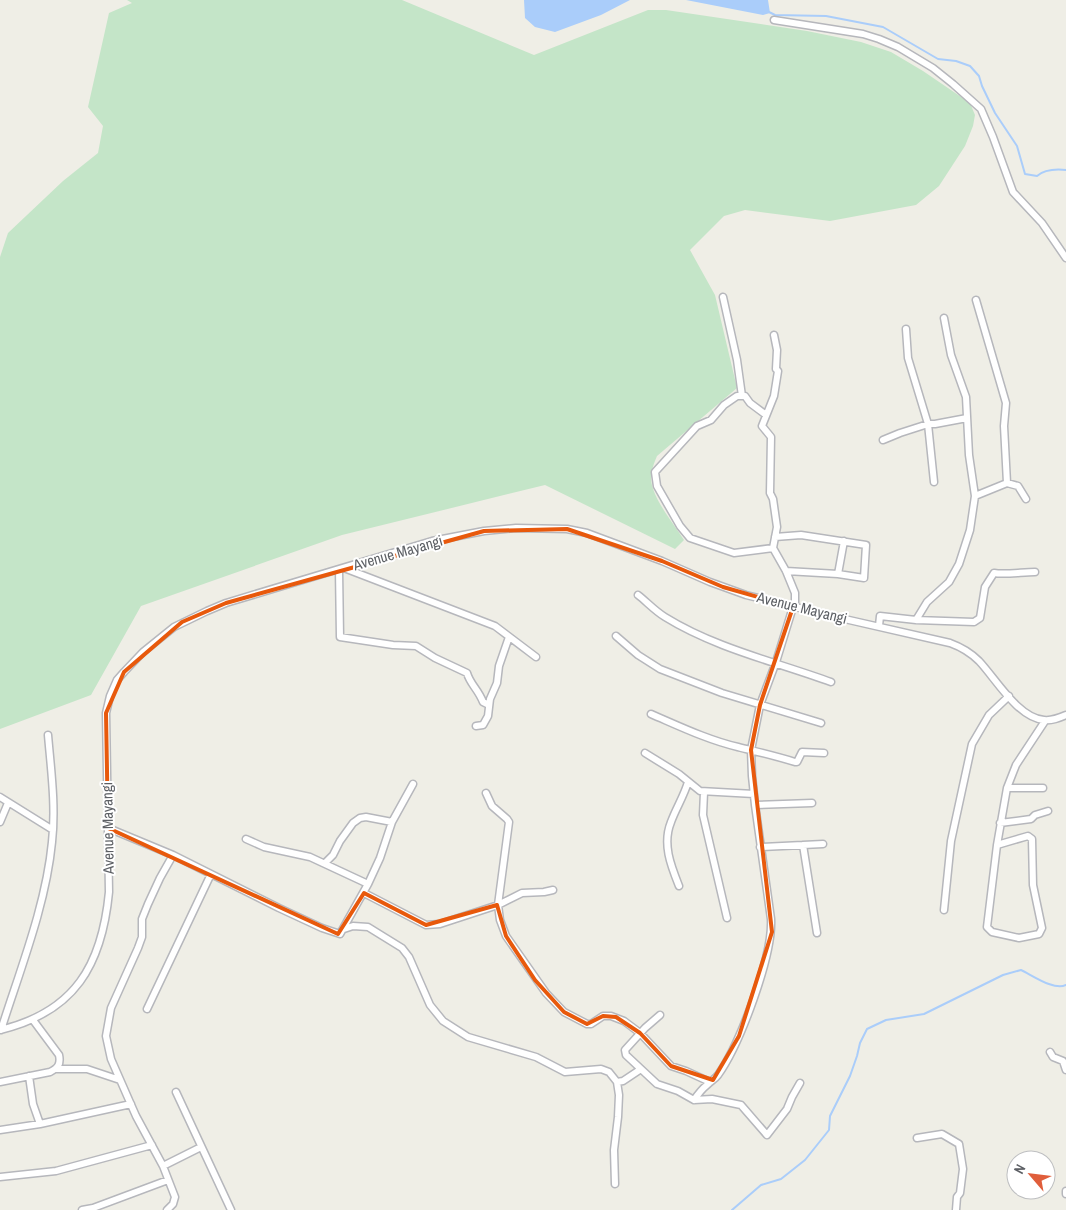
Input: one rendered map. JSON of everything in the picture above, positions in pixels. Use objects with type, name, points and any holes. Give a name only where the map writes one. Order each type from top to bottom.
[{"type":"street","points":[[774,20],[863,34],[879,39],[898,47],[933,68],[953,84],[981,109],[1012,192],[1042,223],[1066,258]]},
{"type":"street","points":[[723,297],[737,360],[742,396]]},
{"type":"street","points":[[976,300],[1006,403],[1004,426],[1007,483]]},
{"type":"street","points":[[916,620],[927,602],[949,582],[955,572],[966,546],[975,496],[968,455],[966,397],[951,355],[944,318]]},
{"type":"street","points":[[906,329],[908,358],[928,424],[934,482]]},
{"type":"street","points":[[694,1100],[719,1074],[739,1036],[768,956],[772,932],[751,770],[752,750],[760,704],[776,662],[796,596],[786,571],[773,548],[777,529],[774,505],[770,493],[771,437],[762,426],[774,396],[778,372],[776,369],[777,350],[774,335]]},
{"type":"street","points":[[766,415],[750,402],[746,396],[737,396],[724,405],[710,420],[697,426],[655,472],[657,486],[680,526],[690,538],[734,553],[773,548]]},
{"type":"street","points":[[883,440],[928,424],[967,418]]},
{"type":"street","points":[[975,496],[1007,483],[1018,486],[1026,499]]},
{"type":"street","name":"Avenue Mayangi","points":[[0,1030],[33,1020],[56,1007],[72,992],[83,977],[104,929],[109,892],[106,713],[110,696],[117,680],[124,672],[154,642],[182,622],[226,603],[432,542],[484,531],[516,528],[567,529],[587,533],[662,561],[723,587],[794,607],[942,640],[961,648],[979,661],[1028,715],[1045,721]]},
{"type":"street","points":[[775,537],[801,535],[866,545],[864,578],[838,574],[786,571]]},
{"type":"street","points":[[838,574],[844,541]]},
{"type":"street","points":[[489,705],[483,702],[479,691],[468,680],[467,673],[435,658],[418,646],[340,637],[341,569],[495,626],[536,657]]},
{"type":"street","points":[[879,626],[880,616],[916,620],[974,622],[980,618],[985,588],[994,573],[1035,572]]},
{"type":"street","points":[[638,595],[662,615],[732,650],[776,662],[832,682]]},
{"type":"street","points":[[476,726],[484,725],[488,716],[489,705],[497,683],[499,666],[509,636]]},
{"type":"street","points":[[616,636],[657,668],[722,693],[821,723]]},
{"type":"street","points":[[944,910],[951,841],[972,744],[989,715],[1009,696]]},
{"type":"street","points":[[651,714],[683,728],[737,747],[796,762],[802,752],[824,753]]},
{"type":"street","points":[[997,844],[1028,836],[1032,839],[1034,884],[1042,928],[1039,934],[1019,938],[989,931],[987,927],[997,844],[1007,788],[1016,765],[1045,721],[1055,720],[1066,715]]},
{"type":"street","points":[[0,1030],[41,898],[49,864],[54,806],[48,735]]},
{"type":"street","points":[[645,753],[695,788],[704,792],[754,794]]},
{"type":"street","points":[[679,886],[667,852],[670,824],[685,794],[688,782]]},
{"type":"street","points":[[108,828],[173,855],[322,928],[340,934],[364,893],[380,858],[392,822],[413,784]]},
{"type":"street","points":[[1007,788],[1043,788]]},
{"type":"street","points":[[704,792],[703,815],[727,918]]},
{"type":"street","points":[[486,793],[492,806],[509,822],[498,905],[502,929],[535,980],[558,1006],[587,1024],[591,1024],[603,1016],[616,1017],[640,1033],[671,1066],[710,1082]]},
{"type":"street","points":[[0,797],[53,830]]},
{"type":"street","points":[[0,822],[8,803]]},
{"type":"street","points":[[755,805],[812,803]]},
{"type":"street","points":[[1000,823],[1031,819],[1035,815],[1048,811]]},
{"type":"street","points":[[325,863],[333,855],[353,823],[360,818],[366,817],[392,822]]},
{"type":"street","points":[[246,840],[264,847],[310,857],[368,884]]},
{"type":"street","points":[[760,847],[823,844]]},
{"type":"street","points":[[803,845],[817,933]]},
{"type":"street","points":[[167,1210],[173,1204],[174,1197],[163,1166],[120,1080],[107,1046],[106,1036],[111,1008],[142,937],[142,919],[160,878],[173,855]]},
{"type":"street","points":[[147,1009],[211,874]]},
{"type":"street","points":[[364,893],[426,925],[440,924],[498,905],[522,894],[553,890]]},
{"type":"street","points":[[344,929],[353,926],[368,927],[402,948],[409,957],[430,1005],[443,1022],[468,1037],[536,1058],[565,1072],[605,1070],[617,1082],[619,1107],[614,1150],[615,1184]]},
{"type":"street","points":[[660,1015],[640,1033],[626,1048],[625,1052],[657,1084],[678,1091],[694,1100],[712,1099],[740,1104],[767,1135],[788,1109],[800,1083]]},
{"type":"street","points":[[33,1020],[58,1055],[60,1061],[56,1069]]},
{"type":"street","points":[[1050,1052],[1054,1057],[1063,1061],[1066,1070]]},
{"type":"street","points":[[0,1082],[56,1069],[87,1069],[120,1080]]},
{"type":"street","points":[[617,1082],[623,1081],[641,1069]]},
{"type":"street","points":[[29,1076],[33,1104],[40,1124]]},
{"type":"street","points":[[176,1092],[231,1210]]},
{"type":"street","points":[[0,1130],[40,1124],[131,1104]]},
{"type":"street","points":[[917,1138],[942,1134],[960,1146],[963,1169],[956,1210]]},
{"type":"street","points":[[0,1177],[56,1170],[152,1145]]},
{"type":"street","points":[[163,1166],[201,1147]]},
{"type":"street","points":[[82,1210],[93,1208],[168,1180]]},
{"type":"highlighted area","points":[[567,529],[662,561],[723,587],[793,607],[760,705],[751,750],[772,932],[739,1036],[713,1080],[671,1066],[640,1033],[616,1017],[603,1016],[587,1024],[564,1012],[535,980],[506,936],[497,905],[426,925],[364,893],[338,934],[108,828],[106,713],[124,672],[182,622],[226,603],[484,531]]},
{"type":"green space","points":[[127,0],[402,0],[534,55],[648,10],[666,10],[807,31],[861,42],[891,52],[970,103],[975,115],[965,146],[939,186],[916,205],[830,221],[745,210],[724,216],[690,250],[715,295],[737,388],[657,456],[655,461],[652,470],[652,486],[664,511],[684,540],[675,549],[545,485],[342,535],[141,606],[91,695],[0,729],[0,257],[8,233],[63,181],[98,153],[103,126],[88,107],[109,13],[132,3]]},
{"type":"water","points":[[524,0],[630,0],[601,15],[555,32],[535,27],[525,18]]},
{"type":"water","points":[[686,0],[768,0],[770,13],[763,15]]},
{"type":"waterway","points":[[769,12],[775,15],[826,16],[883,27],[938,59],[956,61],[970,66],[979,76],[995,113],[1017,146],[1025,174],[1037,176],[1047,171],[1066,170]]},
{"type":"waterway","points":[[732,1210],[761,1185],[781,1179],[805,1160],[829,1130],[830,1116],[850,1076],[860,1043],[867,1029],[886,1020],[924,1014],[1003,975],[1021,970],[1049,984],[1055,986],[1066,985]]}]
